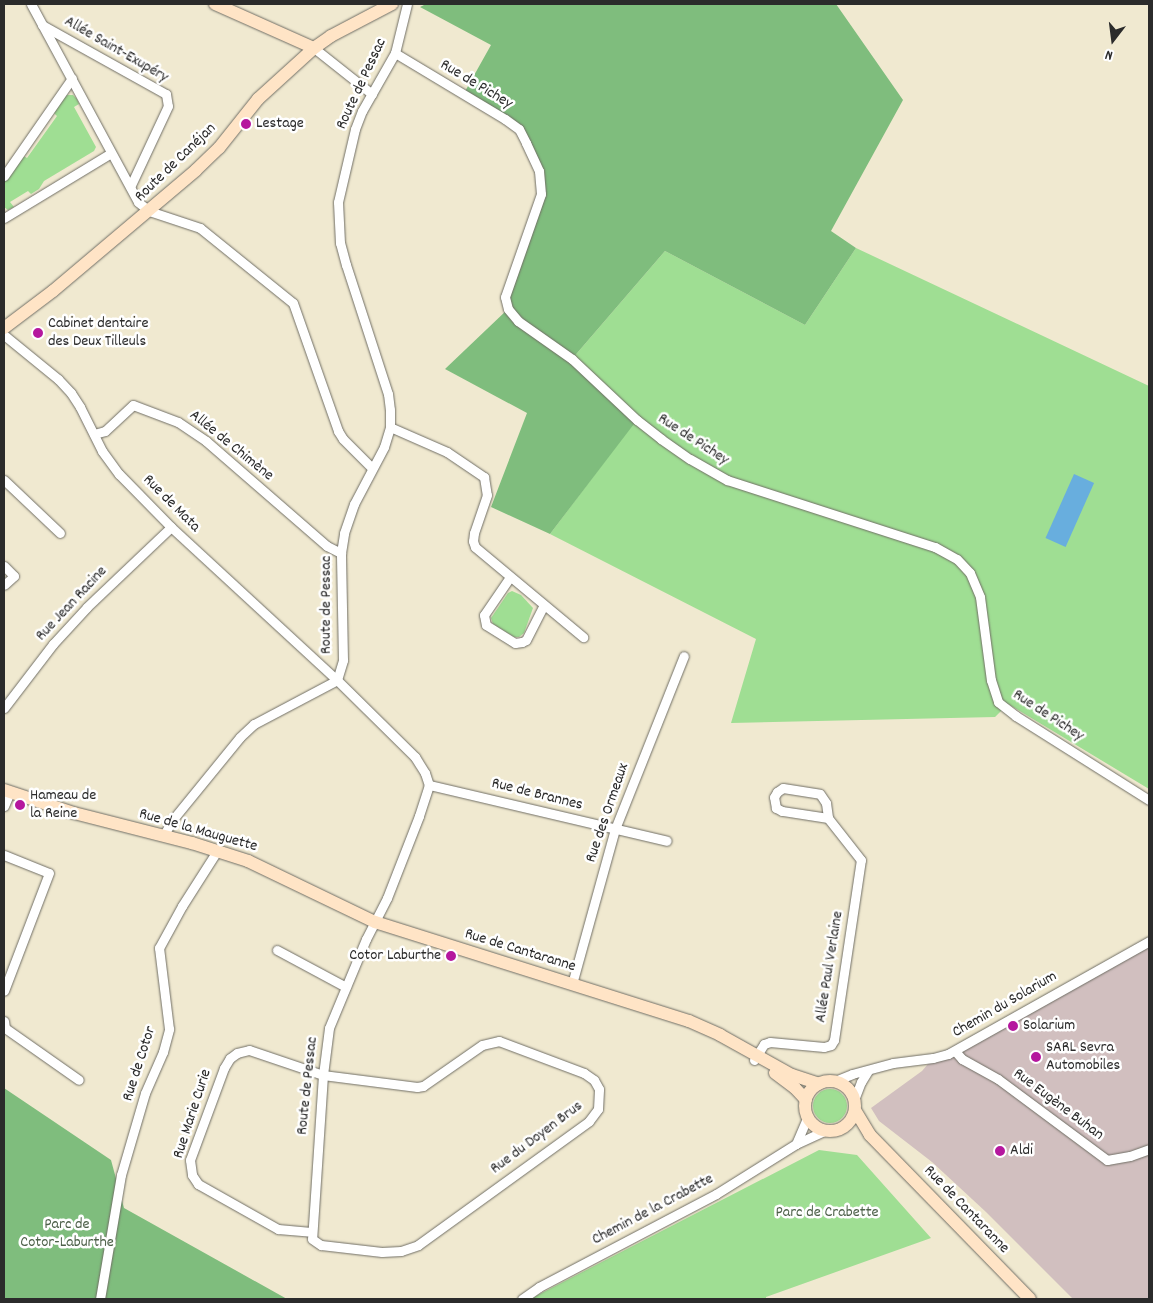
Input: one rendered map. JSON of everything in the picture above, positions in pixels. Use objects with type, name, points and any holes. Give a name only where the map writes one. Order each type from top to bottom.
[{"type":"street","points":[[31,4],[138,202],[149,211],[200,228],[288,297],[296,308],[338,430],[343,439],[372,468]]},
{"type":"street","points":[[215,4],[314,48],[372,94]]},
{"type":"street","name":"Route de Canéjan","points":[[4,328],[53,291],[149,211],[220,148],[258,99],[314,48],[339,31],[392,4]]},
{"type":"street","name":"Route de Pessac","points":[[337,680],[343,660],[340,553],[352,511],[384,447],[390,427],[388,394],[346,265],[338,223],[338,202],[350,148],[359,120],[396,53],[407,4]]},
{"type":"street","name":"Allée Saint-Exupéry","points":[[42,25],[166,94],[168,106],[130,187]]},
{"type":"street","name":"Rue de Pichey","points":[[396,53],[505,119],[519,129],[526,142],[539,171],[541,194],[505,298],[508,309],[518,321],[572,359],[636,420],[690,459],[727,480],[935,547],[957,559],[970,573],[980,597],[991,680],[998,702],[1016,716],[1149,800]]},
{"type":"street","points":[[4,176],[72,78]]},
{"type":"street","points":[[4,216],[111,153]]},
{"type":"street","name":"Rue de Mata","points":[[4,335],[58,379],[80,406],[102,451],[119,474],[171,528],[337,680]]},
{"type":"street","name":"Allée de Chimène","points":[[94,434],[105,431],[133,406],[178,422],[206,441],[327,546],[340,553]]},
{"type":"street","points":[[390,427],[447,452],[484,477],[487,495],[473,541],[476,547],[583,637]]},
{"type":"street","points":[[4,480],[60,533]]},
{"type":"street","name":"Rue Jean Racine","points":[[4,708],[53,644],[87,606],[171,528]]},
{"type":"street","points":[[4,566],[14,576],[4,585]]},
{"type":"street","points":[[510,577],[484,615],[486,625],[515,643],[522,642],[526,640],[544,605]]},
{"type":"street","name":"Rue des Ormeaux","points":[[572,984],[615,829],[684,656]]},
{"type":"street","points":[[163,836],[174,818],[240,737],[254,724],[337,680],[415,757],[421,764],[429,785]]},
{"type":"street","name":"Route de Pessac","points":[[312,1236],[323,1075],[329,1028],[408,846],[429,785]]},
{"type":"street","name":"Rue de Brannes","points":[[429,785],[667,841]]},
{"type":"street","name":"Allée Paul Verlaine","points":[[755,1057],[764,1044],[770,1042],[824,1047],[831,1045],[834,1040],[861,860],[828,818],[826,803],[820,794],[783,788],[776,792],[774,797],[776,808],[782,811],[828,818]]},
{"type":"street","points":[[4,806],[7,791]]},
{"type":"street","name":"Rue de la Mauguette","points":[[7,791],[74,813],[217,851],[266,868],[375,922]]},
{"type":"street","name":"Rue de Cotor","points":[[100,1299],[121,1175],[145,1094],[163,1052],[169,1029],[159,948],[182,906],[217,851]]},
{"type":"street","points":[[4,855],[49,874],[4,991]]},
{"type":"street","name":"Rue de Cantaranne","points":[[375,922],[655,1011],[792,1075],[819,1084]]},
{"type":"street","name":"Chemin du Solarium","points":[[835,1082],[852,1074],[893,1063],[933,1058],[955,1051],[1149,940]]},
{"type":"street","points":[[277,950],[346,987]]},
{"type":"street","points":[[4,1021],[5,1028],[80,1080]]},
{"type":"street","name":"Rue du Doyen Brus","points":[[312,1236],[321,1245],[382,1252],[401,1251],[418,1245],[589,1120],[595,1114],[600,1102],[596,1083],[584,1073],[499,1041],[482,1045],[469,1052],[423,1086],[417,1087],[323,1075]]},
{"type":"street","name":"Rue Marie Curie","points":[[312,1236],[278,1229],[198,1184],[192,1175],[190,1163],[224,1068],[232,1055],[249,1050],[323,1075]]},
{"type":"street","name":"Rue Eugène Buhan","points":[[955,1051],[962,1059],[998,1079],[1107,1160],[1149,1149]]},
{"type":"street","name":"Rue de Cantaranne","points":[[755,1057],[796,1088],[806,1100]]},
{"type":"street","points":[[808,1116],[818,1127],[826,1130],[840,1128],[850,1121],[861,1082],[868,1071]]},
{"type":"street","points":[[796,1144],[808,1116],[806,1100],[811,1091],[819,1084],[835,1082],[848,1088],[855,1105]]},
{"type":"street","name":"Rue de Cantaranne","points":[[855,1105],[864,1127],[878,1143],[1030,1299]]},
{"type":"street","name":"Rue de Cantaranne","points":[[840,1128],[859,1132],[878,1143]]},
{"type":"street","name":"Chemin de la Crabette","points":[[522,1299],[539,1287],[716,1194],[796,1144],[826,1130]]},
{"type":"shaded area","points":[[1149,941],[1149,1299],[1073,1299],[986,1212],[932,1162],[879,1121],[871,1108],[922,1071],[933,1058]]},
{"type":"green space","points":[[426,4],[836,4],[903,100],[831,231],[856,248],[805,325],[665,251],[572,359],[637,420],[550,534],[491,507],[527,413],[445,369],[508,309],[505,297],[541,184],[519,129],[463,95],[491,45],[420,7]]},
{"type":"green space","points":[[73,95],[77,99],[79,104],[74,107],[96,147],[94,151],[44,181],[39,189],[31,194],[28,191],[10,202],[14,207],[8,210],[4,207],[4,182],[22,155],[27,158],[57,116],[52,111],[62,96]]},
{"type":"green space","points":[[856,248],[1149,386],[1149,789],[1008,704],[995,717],[731,723],[756,639],[550,534],[636,420],[572,359],[665,251],[805,325]]},
{"type":"green space","points":[[512,591],[521,595],[533,608],[524,633],[519,637],[514,637],[493,624],[491,618],[508,593]]},
{"type":"green space","name":"Parc de Cotor-Laburthe","points":[[4,1088],[111,1160],[124,1208],[287,1299],[4,1299]]},
{"type":"green space","points":[[830,1089],[842,1094],[847,1106],[842,1118],[830,1123],[818,1118],[813,1106],[818,1094]]},
{"type":"green space","name":"Parc de Crabette","points":[[819,1150],[857,1155],[931,1238],[766,1297],[766,1299],[530,1299]]},
{"type":"water","points":[[1074,474],[1094,483],[1066,547],[1046,538]]},
{"type":"place","name":"Lestage","points":[[246,124]]},
{"type":"place","name":"Cabinet dentaire des Deux Tilleuls","points":[[38,333]]},
{"type":"place","name":"Hameau de la Reine","points":[[20,805]]},
{"type":"place","name":"Cotor Laburthe","points":[[451,956]]},
{"type":"place","name":"Solarium","points":[[1013,1026]]},
{"type":"place","name":"SARL Sevra Automobiles","points":[[1036,1057]]},
{"type":"place","name":"Aldi","points":[[1000,1151]]}]
